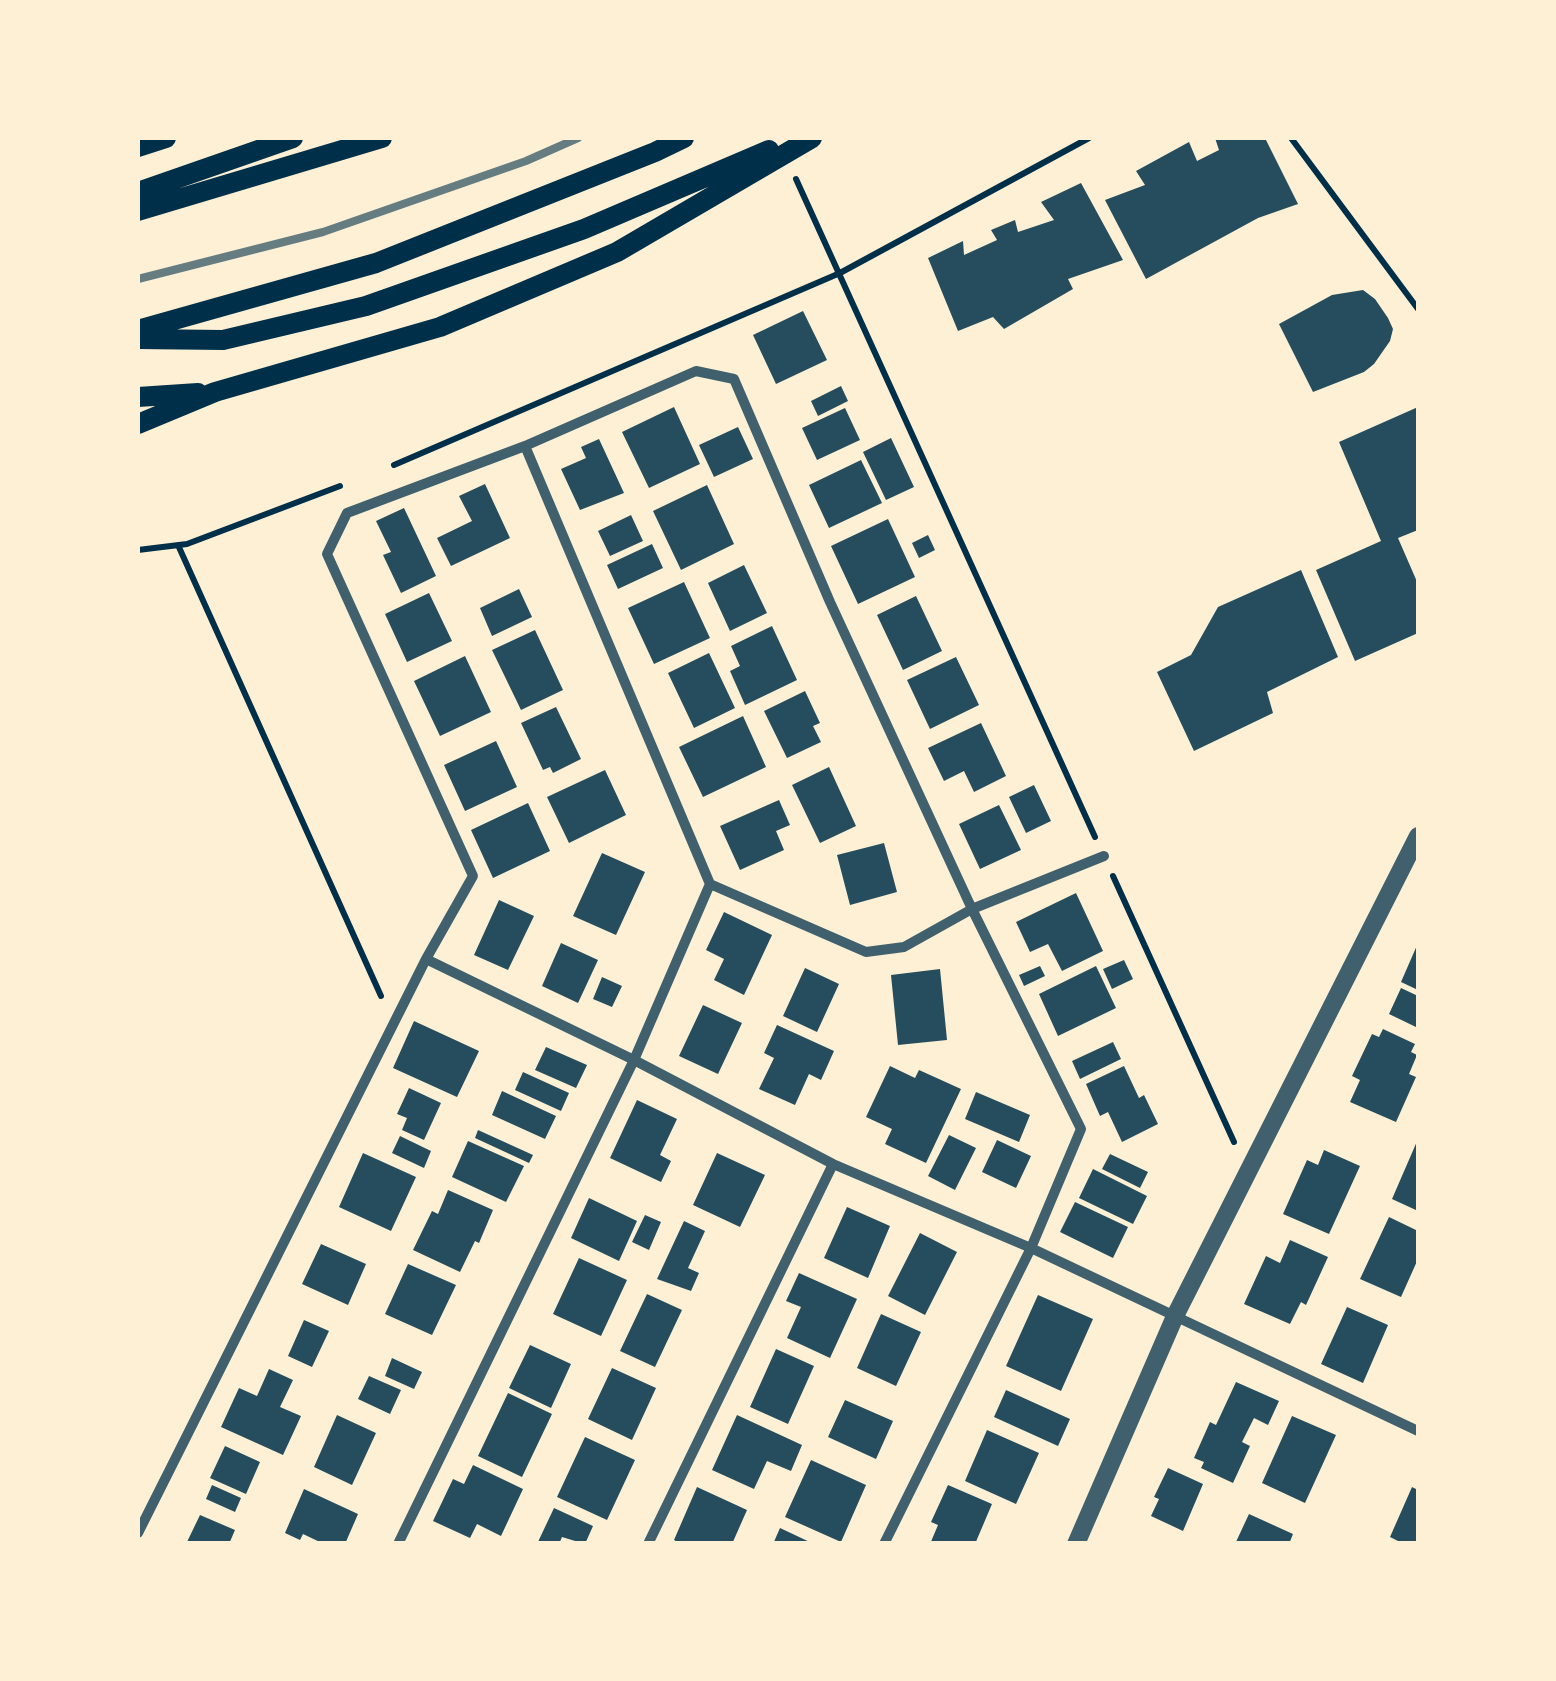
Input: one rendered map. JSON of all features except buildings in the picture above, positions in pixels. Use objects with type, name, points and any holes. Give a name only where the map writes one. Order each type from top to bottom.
[{"type":"main road","points":[[138,147],[166,138]]},
{"type":"main road","points":[[138,192],[293,138]]},
{"type":"main road","points":[[138,211],[382,138]]},
{"type":"main road","points":[[138,330],[376,264],[684,138]]},
{"type":"main road","points":[[138,340],[223,340],[366,306],[584,229],[799,138]]},
{"type":"main road","points":[[138,424],[214,392],[440,327],[493,305],[616,252],[812,138]]},
{"type":"main road","points":[[138,397],[214,392]]},
{"type":"street","points":[[138,1532],[426,958],[473,876],[327,554],[346,513],[525,446],[696,370],[734,379],[830,602],[972,909],[1081,1129],[1031,1248],[884,1544]]},
{"type":"street","points":[[525,446],[710,884],[866,952],[904,947],[972,909],[1104,856]]},
{"type":"street","points":[[1076,1544],[1176,1314],[1418,836]]},
{"type":"street","points":[[398,1544],[634,1060],[710,884]]},
{"type":"street","points":[[426,958],[833,1164],[1031,1248],[1418,1430]]},
{"type":"street","points":[[648,1544],[833,1164]]},
{"type":"path","points":[[390,467],[840,273],[1089,138]]},
{"type":"path","points":[[1292,138],[1418,309]]},
{"type":"path","points":[[792,172],[1248,1172]]},
{"type":"path","points":[[138,550],[178,546],[342,485]]},
{"type":"path","points":[[178,546],[394,1025]]},
{"type":"railway","points":[[138,279],[323,232],[526,161],[578,138]]}]
